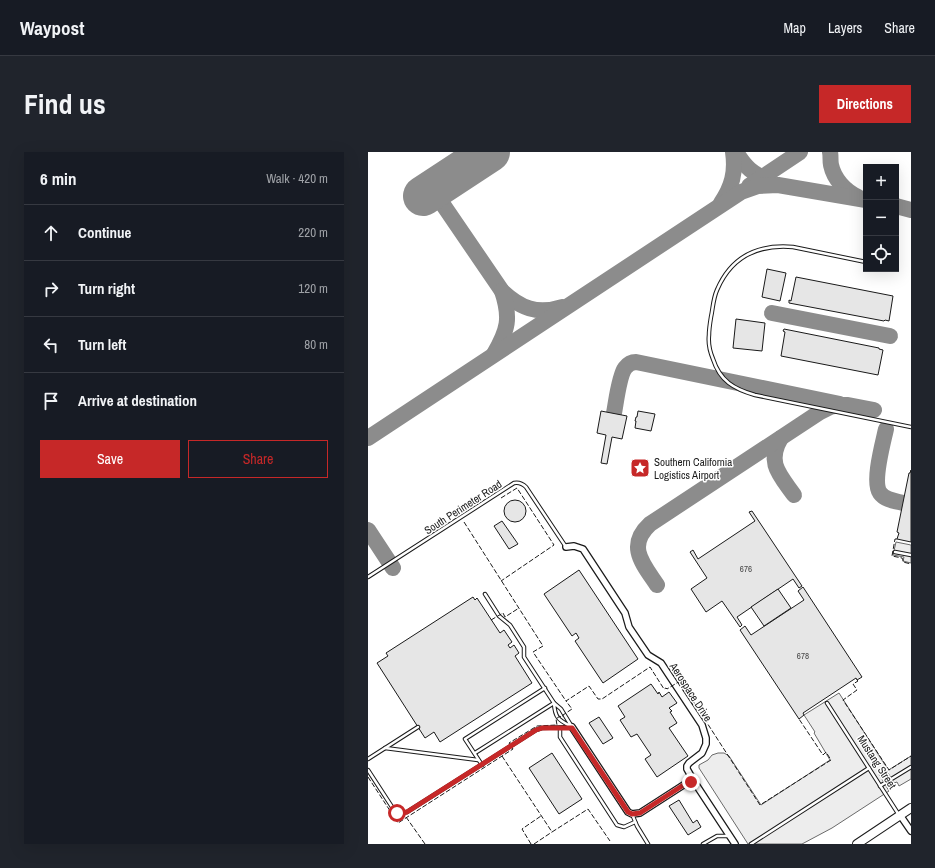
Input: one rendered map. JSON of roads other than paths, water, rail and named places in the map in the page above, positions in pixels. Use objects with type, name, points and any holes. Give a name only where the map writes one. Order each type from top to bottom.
[{"type":"street","name":"Aerospace Drive","points":[[566,547],[574,546],[583,549],[626,613],[629,627],[648,655],[661,663],[702,725],[705,731],[706,744],[702,752],[689,763],[687,769],[735,844]]},
{"type":"street","points":[[572,728],[628,812],[632,814],[645,811],[685,784],[691,782],[695,783]]},
{"type":"street","points":[[857,844],[911,808]]},
{"type":"street","name":"Mustang Street","points":[[900,815],[911,831]]},
{"type":"lane","points":[[863,261],[782,246],[769,247],[748,254],[730,268],[717,291],[714,300],[709,335],[710,351],[716,369],[724,380],[744,392],[911,427]]},
{"type":"lane","name":"South Perimeter Road","points":[[368,577],[517,482],[526,487],[566,547]]},
{"type":"lane","points":[[895,552],[911,555]]},
{"type":"lane","points":[[485,594],[499,616],[510,625],[524,647],[524,657],[554,703],[561,709],[572,728]]},
{"type":"lane","points":[[482,764],[465,739],[545,688]]},
{"type":"lane","points":[[554,703],[555,712],[560,721],[572,728]]},
{"type":"lane","points":[[475,753],[554,703]]},
{"type":"lane","name":"Mustang Street","points":[[827,703],[900,815]]},
{"type":"lane","points":[[368,759],[418,727]]},
{"type":"lane","points":[[368,770],[394,810],[397,813],[407,812],[536,730],[542,728],[572,728]]},
{"type":"lane","points":[[560,728],[560,737],[617,825],[624,827],[635,822]]},
{"type":"lane","points":[[385,748],[479,760]]},
{"type":"lane","points":[[880,786],[911,767]]},
{"type":"lane","points":[[751,844],[869,768]]},
{"type":"lane","points":[[632,814],[648,844]]},
{"type":"lane","points":[[703,844],[717,836],[730,836]]},
{"type":"place","name":"Southern California Logistics Airport","points":[[640,468]]}]
